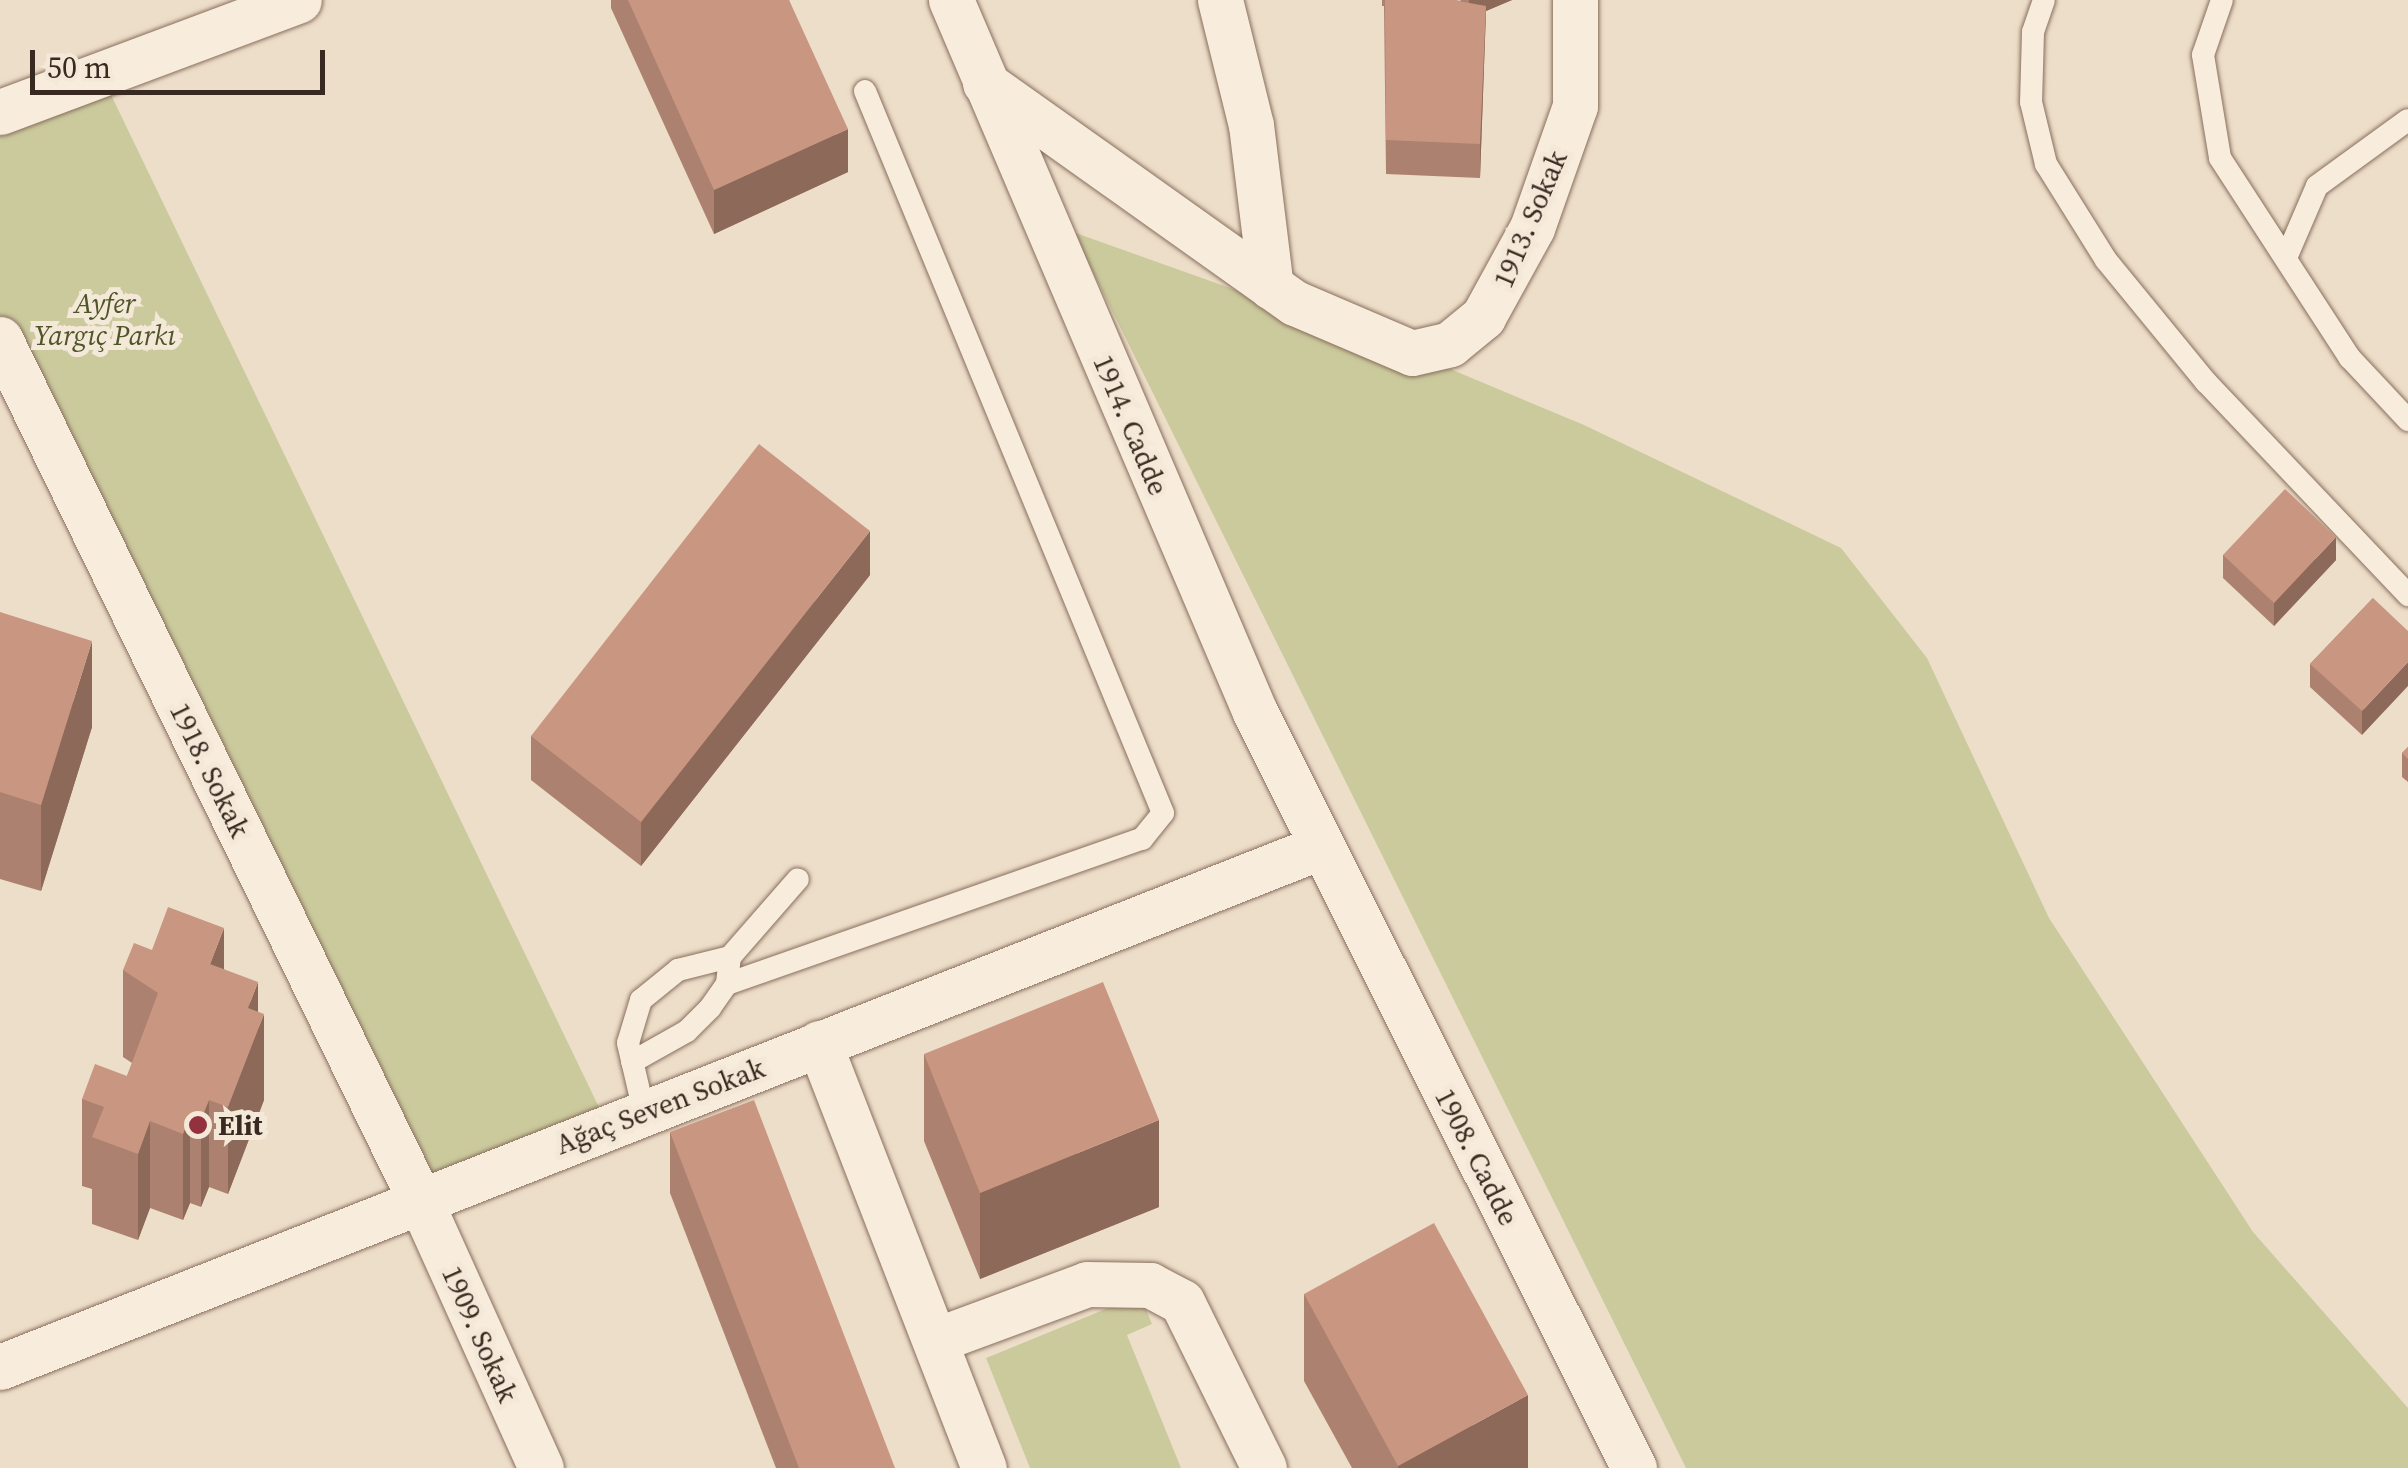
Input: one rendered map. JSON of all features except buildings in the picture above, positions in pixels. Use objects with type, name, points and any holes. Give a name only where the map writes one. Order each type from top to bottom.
[{"type":"street","points":[[0,112],[299,0]]},
{"type":"street","name":"1914. Cadde","points":[[951,0],[1221,636],[1320,847]]},
{"type":"street","points":[[1220,0],[1251,125],[1271,287]]},
{"type":"street","name":"1913. Sokak","points":[[984,82],[1271,287],[1346,330],[1412,353],[1450,344],[1483,317],[1532,228],[1575,106],[1575,0]]},
{"type":"street","name":"1918. Sokak","points":[[0,339],[420,1200]]},
{"type":"street","name":"Ağaç Seven Sokak","points":[[0,1367],[1320,847]]},
{"type":"street","name":"1908. Cadde","points":[[1320,847],[1634,1468]]},
{"type":"street","points":[[819,1043],[984,1468]]},
{"type":"street","name":"1909. Sokak","points":[[420,1200],[540,1468]]},
{"type":"street","points":[[936,1340],[1088,1284],[1150,1285],[1182,1302],[1264,1468]]},
{"type":"lane","points":[[2044,0],[2032,32],[2031,102],[2046,164],[2106,260],[2206,382],[2408,595]]},
{"type":"lane","points":[[2222,0],[2203,55],[2220,158],[2350,358],[2408,420]]},
{"type":"lane","points":[[632,1062],[687,1032],[728,984],[1142,839],[1163,812],[865,91]]},
{"type":"lane","points":[[2286,258],[2317,186],[2408,120]]},
{"type":"lane","points":[[644,1112],[632,1062],[630,1025],[648,990],[678,970],[730,957],[798,879]]},
{"type":"lane","points":[[728,984],[730,957]]},
{"type":"green space","name":"Ayfer Yargıç Parkı","points":[[101,74],[608,1126],[420,1200],[0,339],[0,112]]},
{"type":"green space","points":[[1073,232],[1412,353],[1584,425],[1841,548],[1927,658],[2049,918],[2253,1232],[2408,1408],[2408,1468],[1686,1468]]},
{"type":"green space","points":[[1140,1295],[1152,1324],[1127,1335],[1181,1468],[1030,1468],[986,1358]]},
{"type":"place","name":"Elit","points":[[198,1125]]}]
